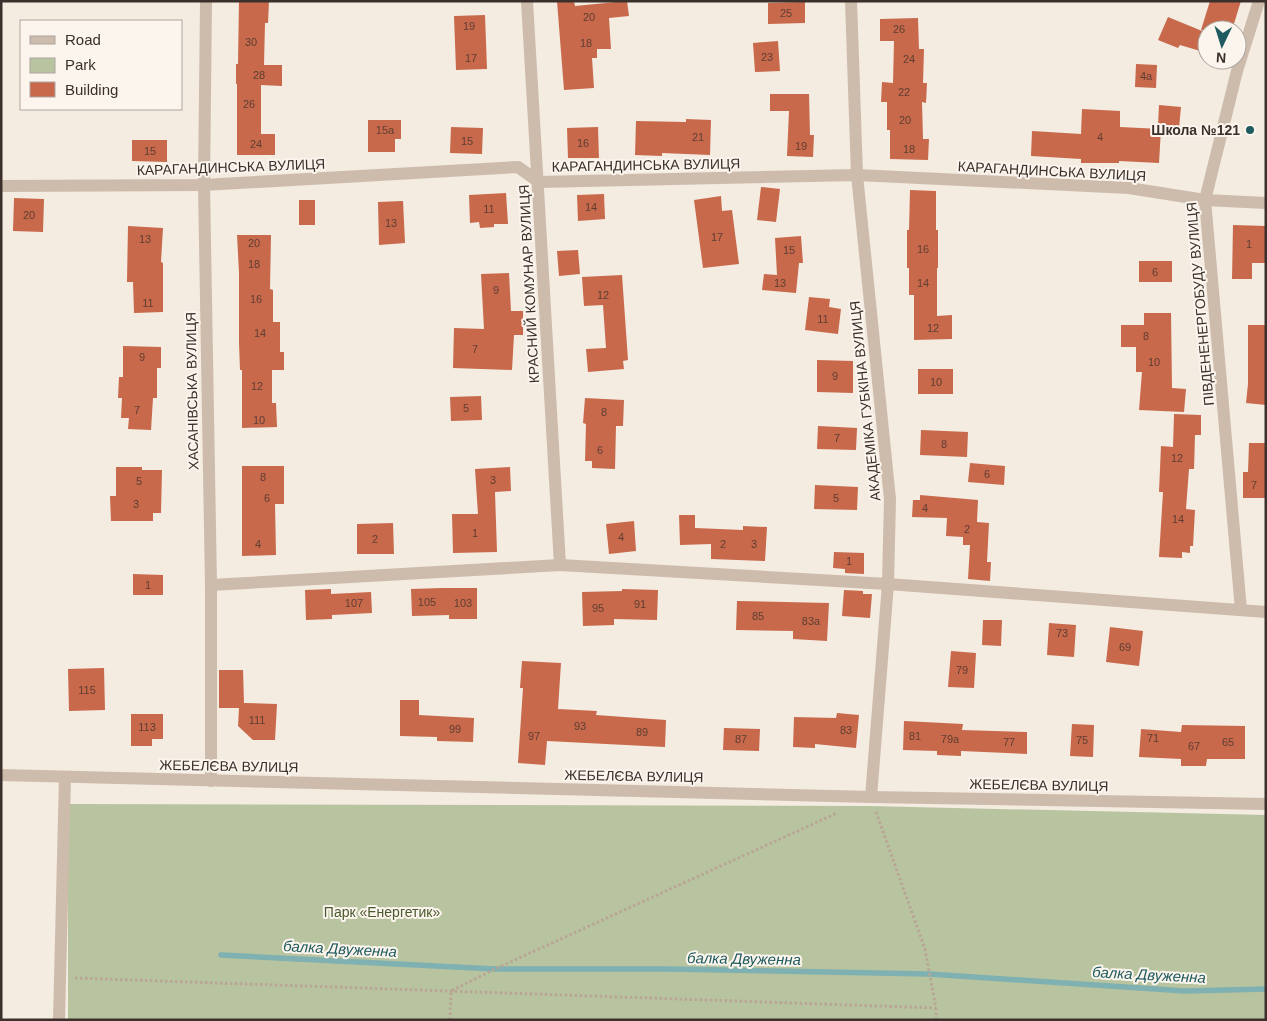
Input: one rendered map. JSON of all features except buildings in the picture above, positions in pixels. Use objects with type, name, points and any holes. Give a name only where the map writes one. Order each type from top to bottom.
[{"type":"street","name":"ХАСАНІВСЬКА ВУЛИЦЯ","points":[[206,1],[204,185],[211,585],[212,781]]},
{"type":"street","name":"КРАСНИЙ КОМУНАР ВУЛИЦЯ","points":[[527,1],[560,565]]},
{"type":"street","name":"АКАДЕМІКА ГУБКІНА ВУЛИЦЯ","points":[[851,1],[858,175],[890,499],[888,584],[871,797]]},
{"type":"street","name":"ПІВДЕНЕНЕРГОБУДУ ВУЛИЦЯ","points":[[1242,610],[1205,200],[1237,71],[1259,1]]},
{"type":"street","name":"КАРАГАНДИНСЬКА ВУЛИЦЯ","points":[[1,186],[204,185],[518,167],[539,182],[858,175],[1129,188],[1205,200],[1266,203]]},
{"type":"street","points":[[211,585],[560,565],[888,584],[1266,612]]},
{"type":"street","name":"ЖЕБЕЛЄВА ВУЛИЦЯ","points":[[1,775],[871,797],[1266,804]]},
{"type":"street","points":[[59,1020],[65,777]]},
{"type":"path","points":[[871,797],[925,949],[936,1008],[936,1020]]},
{"type":"path","points":[[450,992],[495,969],[844,809]]},
{"type":"path","points":[[60,978],[936,1008]]},
{"type":"path","points":[[450,992],[450,1020]]},
{"type":"green space","name":"Парк «Енергетик»","points":[[68,804],[869,806],[1266,815],[1266,1020],[68,1020]]},
{"type":"waterway","name":"балка Двуженна","points":[[221,955],[495,969],[667,969],[929,974],[1185,991],[1266,989]]},
{"type":"place","name":"Школа №121","points":[[1250,130]]}]
